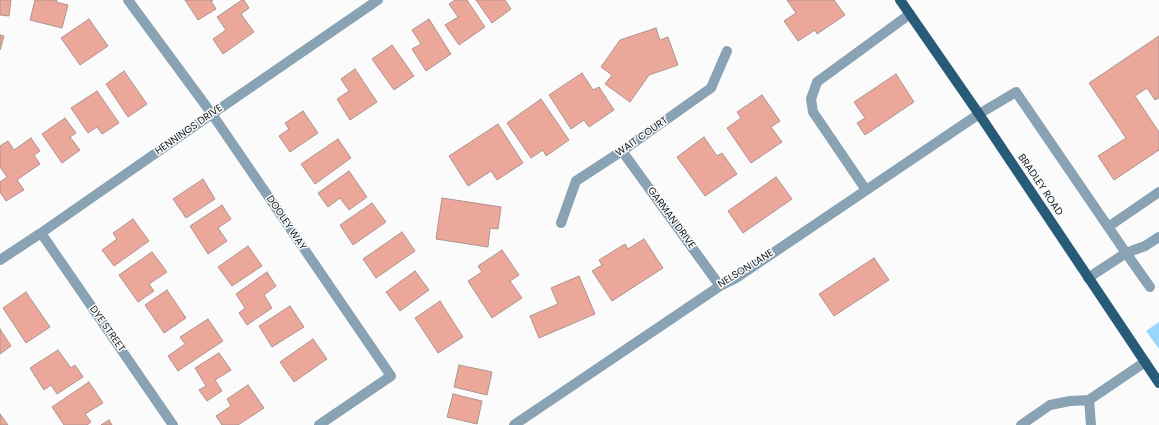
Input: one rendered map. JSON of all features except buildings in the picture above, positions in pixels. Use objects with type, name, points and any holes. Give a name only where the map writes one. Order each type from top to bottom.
[{"type":"main road","name":"BRADLEY ROAD","points":[[900,0],[979,114],[1159,384]]},
{"type":"street","name":"DOOLEY WAY","points":[[128,0],[212,114],[391,376],[319,425]]},
{"type":"street","name":"HENNINGS DRIVE","points":[[0,260],[378,0]]},
{"type":"street","points":[[866,190],[813,112],[811,99],[817,82],[910,14]]},
{"type":"street","name":"WAIT COURT","points":[[561,223],[576,181],[622,151],[712,88],[727,52]]},
{"type":"street","name":"NELSON LANE","points":[[514,425],[720,286],[736,278],[979,114],[1016,92],[1108,227]]},
{"type":"street","name":"GARMAN DRIVE","points":[[622,151],[720,286]]},
{"type":"street","points":[[1150,287],[1108,227],[1159,192]]},
{"type":"street","name":"DYE STREET","points":[[41,233],[173,425]]},
{"type":"street","points":[[1088,278],[1126,253],[1145,246],[1159,236]]},
{"type":"street","points":[[1021,425],[1050,405],[1070,401],[1089,400],[1144,362]]},
{"type":"street","points":[[1089,400],[1091,425]]},
{"type":"shaded area","points":[[1159,322],[1159,349],[1146,331]]}]
